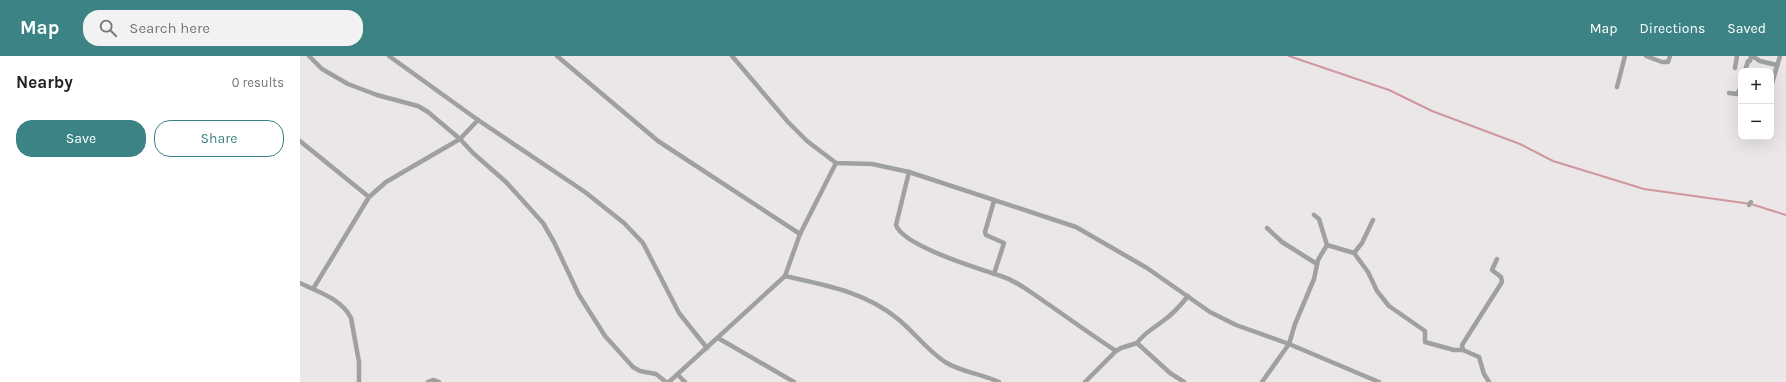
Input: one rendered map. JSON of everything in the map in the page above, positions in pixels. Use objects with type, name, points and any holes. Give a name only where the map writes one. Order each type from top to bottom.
[{"type":"street","points":[[309,56],[322,68],[348,84],[423,109],[460,139],[473,153],[506,182],[544,223],[579,295],[605,336],[633,367],[640,371],[656,374],[666,382]]},
{"type":"street","points":[[389,56],[478,120],[584,192],[624,223],[643,244],[679,313],[707,348]]},
{"type":"street","points":[[557,56],[658,141],[800,234]]},
{"type":"street","points":[[732,56],[788,122],[807,141],[836,162],[872,164],[909,172],[1076,227],[1147,268],[1210,312],[1236,325],[1289,344],[1379,382]]},
{"type":"street","points":[[1617,87],[1625,56]]},
{"type":"street","points":[[1646,56],[1662,62],[1668,62],[1670,56]]},
{"type":"street","points":[[1735,68],[1737,56]]},
{"type":"street","points":[[1746,68],[1748,61],[1750,61],[1752,56],[1760,61],[1777,65]]},
{"type":"street","points":[[1774,76],[1780,56]]},
{"type":"street","points":[[1729,93],[1736,94],[1738,91]]},
{"type":"street","points":[[313,289],[369,197],[386,182],[460,139],[478,120]]},
{"type":"street","points":[[300,141],[369,197]]},
{"type":"street","points":[[669,382],[785,276],[800,234],[836,162]]},
{"type":"street","points":[[909,172],[896,225],[900,231],[934,252],[977,270],[1016,282],[1116,351]]},
{"type":"street","points":[[994,201],[985,232],[986,235],[1004,243],[994,274]]},
{"type":"street","points":[[1314,215],[1319,218],[1327,245]]},
{"type":"street","points":[[1354,253],[1362,243],[1373,220]]},
{"type":"street","points":[[1267,228],[1282,242],[1317,264]]},
{"type":"street","points":[[1327,245],[1354,253],[1368,272],[1377,291],[1389,306],[1425,331],[1425,342],[1454,350],[1464,350],[1479,357],[1484,374],[1489,382]]},
{"type":"street","points":[[1262,382],[1289,344],[1295,324],[1314,279],[1317,264],[1327,245]]},
{"type":"street","points":[[1464,350],[1462,345],[1502,282],[1501,277],[1492,270],[1497,259]]},
{"type":"street","points":[[785,276],[846,290],[877,304],[897,318],[945,362],[959,369],[980,374],[999,382]]},
{"type":"street","points":[[300,283],[341,304],[348,312],[351,318],[359,362],[359,382]]},
{"type":"street","points":[[1086,382],[1116,351],[1121,348],[1137,344],[1142,336],[1165,320],[1180,307],[1188,296]]},
{"type":"street","points":[[718,338],[794,382]]},
{"type":"street","points":[[1137,344],[1170,373],[1184,382]]},
{"type":"street","points":[[678,375],[685,382]]},
{"type":"street","points":[[428,382],[434,380],[439,382]]},
{"type":"waterway","points":[[1289,56],[1389,90],[1432,111],[1520,144],[1553,161],[1644,189],[1751,204],[1786,215]]}]
